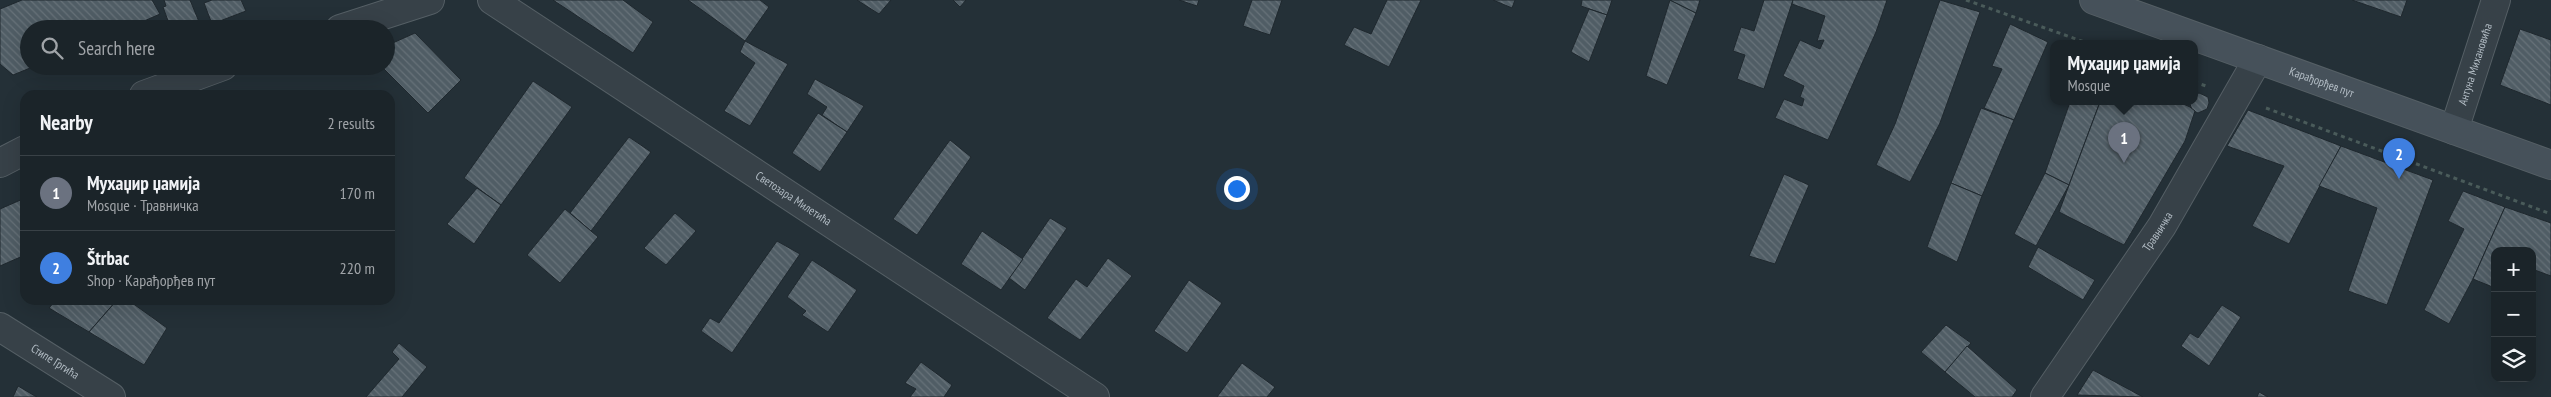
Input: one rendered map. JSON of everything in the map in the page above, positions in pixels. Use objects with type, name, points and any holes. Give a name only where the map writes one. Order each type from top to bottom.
[{"type":"main road","name":"Карађорђев пут","points":[[2094,0],[2551,165]]},
{"type":"street","points":[[368,20],[430,0]]},
{"type":"street","name":"Светозара Милетића","points":[[492,0],[1095,397]]},
{"type":"street","name":"Антуна Михановића","points":[[2454,130],[2496,0]]},
{"type":"street","name":"Травничка","points":[[2047,396],[2162,226],[2258,60]]},
{"type":"street","points":[[158,90],[198,75]]},
{"type":"street","points":[[0,163],[20,153]]},
{"type":"street","name":"Стипе Гргића","points":[[0,327],[95,393]]},
{"type":"path","points":[[1966,0],[2079,40]]},
{"type":"path","points":[[2198,83],[2551,214]]},
{"type":"building","points":[[22,0],[152,0],[160,14],[146,20],[20,20],[20,72],[13,75],[0,64],[0,9]]},
{"type":"building","points":[[164,0],[190,0],[198,20],[168,20],[163,7],[166,6]]},
{"type":"building","points":[[212,0],[241,0],[246,11],[222,20],[210,20],[204,3]]},
{"type":"building","points":[[553,0],[623,0],[653,22],[633,53]]},
{"type":"building","points":[[688,0],[760,0],[769,7],[745,41]]},
{"type":"building","points":[[857,0],[891,0],[879,14]]},
{"type":"building","points":[[953,0],[966,0],[960,7]]},
{"type":"building","points":[[1179,0],[1199,0],[1197,6]]},
{"type":"building","points":[[1252,0],[1282,0],[1270,35],[1243,26]]},
{"type":"building","points":[[1387,0],[1421,0],[1389,67],[1344,45],[1354,27],[1371,34]]},
{"type":"building","points":[[1493,0],[1515,0],[1512,8]]},
{"type":"building","points":[[1582,0],[1612,0],[1607,15],[1581,6]]},
{"type":"building","points":[[1670,0],[1696,13],[1667,85],[1646,76]]},
{"type":"building","points":[[1670,0],[1700,0],[1696,13]]},
{"type":"building","points":[[1764,0],[1793,0],[1764,89],[1737,79],[1745,55],[1733,51],[1741,27],[1754,31]]},
{"type":"building","points":[[1793,0],[1887,0],[1876,32],[1828,140],[1775,118],[1784,99],[1802,106],[1804,99],[1800,97],[1804,86],[1783,76],[1800,40],[1820,49],[1824,40],[1817,41],[1825,16],[1792,4]]},
{"type":"building","points":[[1940,0],[1980,12],[1940,123],[1910,182],[1876,165],[1895,124]]},
{"type":"building","points":[[2352,0],[2407,0],[2401,17]]},
{"type":"building","points":[[1589,9],[1607,15],[1589,62],[1571,52]]},
{"type":"building","points":[[2010,24],[2048,42],[2014,120],[1984,108],[2002,69],[1992,66]]},
{"type":"building","points":[[2520,29],[2551,40],[2551,105],[2500,85]]},
{"type":"building","points":[[415,33],[461,80],[428,113],[390,75],[395,75],[395,42]]},
{"type":"building","points":[[745,41],[788,64],[750,126],[724,111],[755,63],[740,52]]},
{"type":"building","points":[[815,79],[864,106],[847,132],[822,115],[827,107],[807,94]]},
{"type":"building","points":[[533,81],[572,107],[501,205],[464,178]]},
{"type":"building","points":[[2198,93],[2208,97],[2209,103],[2207,109],[2198,113],[2192,110],[2190,105],[2198,105]]},
{"type":"building","points":[[2069,105],[2099,105],[2069,185],[2045,173]]},
{"type":"building","points":[[2099,105],[2186,105],[2195,111],[2185,141],[2124,245],[2059,212]]},
{"type":"building","points":[[1981,108],[2014,120],[1982,196],[1951,183]]},
{"type":"building","points":[[2248,110],[2341,146],[2289,244],[2252,226],[2284,166],[2227,146]]},
{"type":"building","points":[[818,113],[847,132],[820,172],[792,153]]},
{"type":"building","points":[[629,137],[651,152],[591,231],[570,213]]},
{"type":"building","points":[[950,140],[971,157],[917,235],[893,219]]},
{"type":"building","points":[[2341,146],[2433,180],[2387,305],[2348,291],[2377,208],[2319,186]]},
{"type":"building","points":[[2045,173],[2069,185],[2036,246],[2014,234]]},
{"type":"building","points":[[1784,174],[1809,185],[1775,264],[1749,256]]},
{"type":"building","points":[[1951,183],[1982,196],[1957,262],[1927,247]]},
{"type":"building","points":[[477,188],[501,205],[474,244],[447,224]]},
{"type":"building","points":[[2463,191],[2505,207],[2473,279],[2449,324],[2424,310],[2464,229],[2448,221]]},
{"type":"building","points":[[20,200],[20,257],[0,266],[0,209]]},
{"type":"building","points":[[2505,207],[2551,223],[2551,276],[2536,270],[2536,247],[2491,247],[2491,286],[2473,279]]},
{"type":"building","points":[[565,209],[598,237],[560,283],[527,255]]},
{"type":"building","points":[[675,213],[696,231],[666,265],[644,248]]},
{"type":"building","points":[[1050,218],[1067,228],[1025,290],[1009,278]]},
{"type":"building","points":[[982,231],[1023,259],[1001,290],[961,264]]},
{"type":"building","points":[[777,241],[800,254],[732,353],[701,331],[710,318],[719,323]]},
{"type":"building","points":[[2038,247],[2095,280],[2083,300],[2028,267]]},
{"type":"building","points":[[1108,258],[1132,276],[1080,340],[1047,318],[1076,279],[1087,287]]},
{"type":"building","points":[[812,260],[857,290],[828,332],[802,315],[806,311],[787,297]]},
{"type":"building","points":[[1189,280],[1222,303],[1187,353],[1154,331]]},
{"type":"building","points":[[52,305],[113,305],[89,332],[49,308]]},
{"type":"building","points":[[113,305],[135,305],[167,328],[144,365],[89,332]]},
{"type":"building","points":[[2222,305],[2241,317],[2209,366],[2181,346],[2190,333],[2198,338]]},
{"type":"building","points":[[1946,325],[1971,343],[1945,372],[1921,352]]},
{"type":"building","points":[[399,343],[427,367],[402,397],[366,397],[399,359],[392,352]]},
{"type":"building","points":[[1967,346],[2017,390],[2012,397],[1975,397],[1945,372]]},
{"type":"building","points":[[921,362],[952,385],[944,397],[910,397],[916,389],[905,383]]},
{"type":"building","points":[[1242,363],[1275,387],[1267,397],[1217,397]]},
{"type":"building","points":[[2093,370],[2143,397],[2077,395]]},
{"type":"building","points":[[18,386],[35,396],[37,397],[13,397]]},
{"type":"building","points":[[2259,392],[2268,397],[2257,397]]},
{"type":"place","name":"Мухаџир џамија","points":[[2124,163]]},
{"type":"place","name":"Štrbac","points":[[2399,179]]}]
